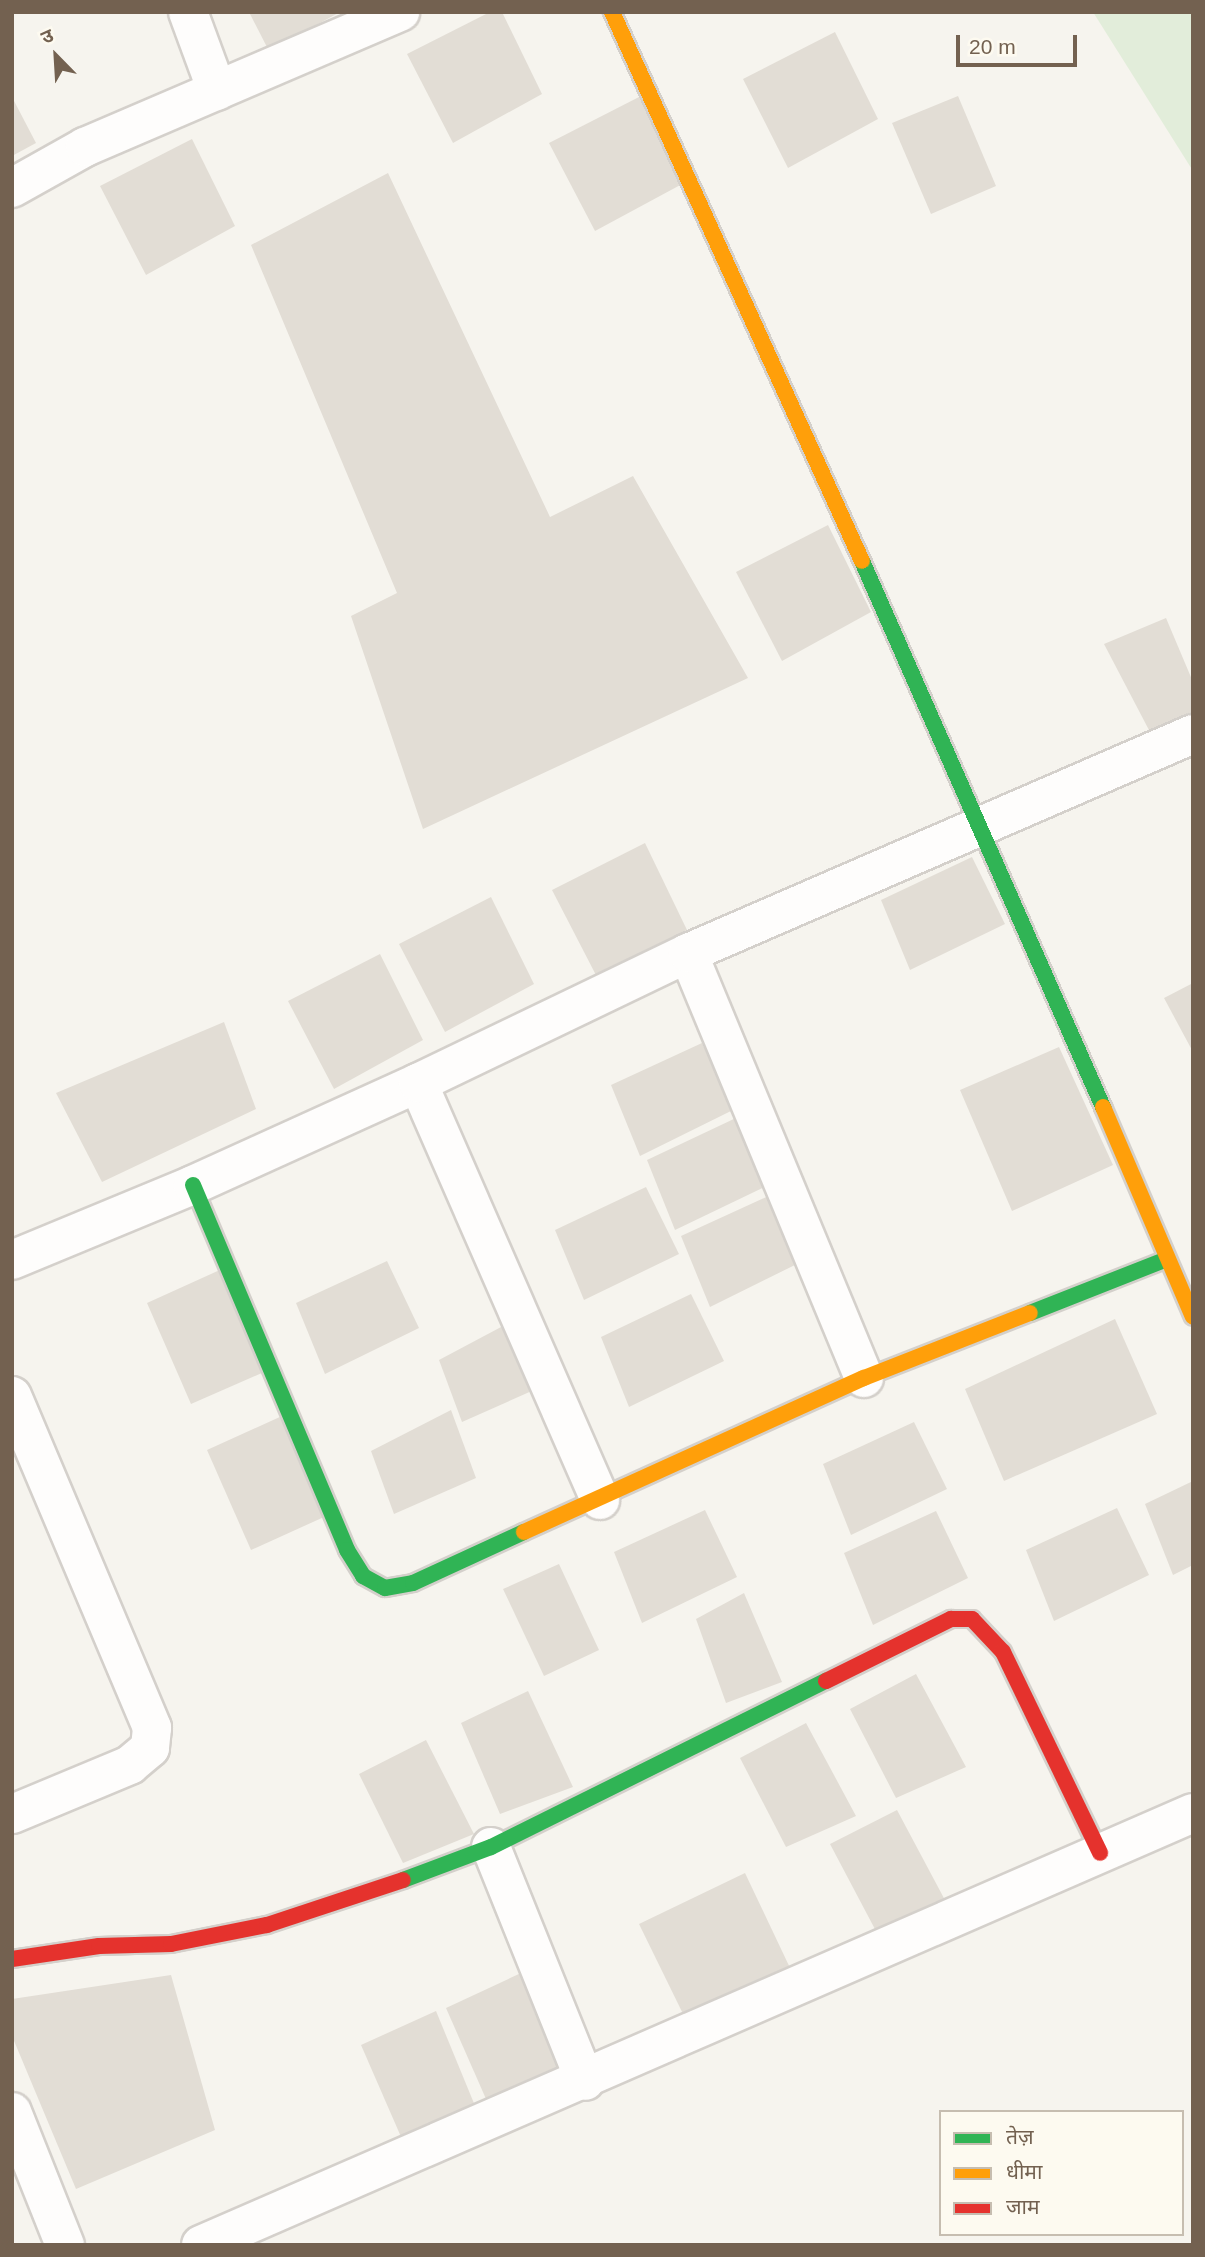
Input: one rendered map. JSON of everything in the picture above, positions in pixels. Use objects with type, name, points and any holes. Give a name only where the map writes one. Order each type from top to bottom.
[{"type":"street","points":[[188,12],[217,91]]},
{"type":"street","points":[[12,188],[85,146],[400,12]]},
{"type":"street","points":[[612,12],[981,822],[1193,1317]]},
{"type":"street","points":[[12,1260],[193,1185],[418,1083],[688,953],[981,822],[1193,734]]},
{"type":"street","points":[[688,953],[864,1378]]},
{"type":"street","points":[[418,1083],[600,1500]]},
{"type":"street","points":[[193,1185],[347,1550],[363,1576],[385,1588],[413,1583],[864,1378],[1167,1259]]},
{"type":"street","points":[[12,1396],[152,1728],[150,1748],[130,1765],[12,1814]]},
{"type":"street","points":[[12,1959],[99,1947],[171,1944],[267,1925],[491,1847],[951,1619],[972,1619],[1003,1652],[1100,1853]]},
{"type":"street","points":[[201,2245],[585,2081],[1193,1813]]},
{"type":"street","points":[[491,1847],[585,2081]]},
{"type":"street","points":[[12,2112],[65,2245]]},
{"type":"green space","points":[[1093,12],[1193,12],[1193,171]]},
{"type":"building","points":[[249,12],[340,12],[269,51]]},
{"type":"building","points":[[490,12],[502,12],[542,94],[453,143],[407,54]]},
{"type":"building","points":[[835,32],[878,119],[788,168],[743,79]]},
{"type":"building","points":[[641,96],[684,183],[595,231],[549,143]]},
{"type":"building","points":[[958,96],[996,186],[931,214],[892,123]]},
{"type":"building","points":[[12,97],[36,143],[12,156]]},
{"type":"building","points":[[192,139],[235,226],[146,275],[100,186]]},
{"type":"building","points":[[388,173],[550,517],[633,476],[748,678],[423,829],[351,616],[397,593],[251,245]]},
{"type":"building","points":[[828,525],[871,612],[782,661],[736,572]]},
{"type":"building","points":[[1166,618],[1193,682],[1193,713],[1150,732],[1104,644]]},
{"type":"building","points":[[645,843],[687,930],[598,979],[552,890]]},
{"type":"building","points":[[972,857],[1005,924],[910,970],[881,900]]},
{"type":"building","points":[[491,897],[534,984],[445,1032],[399,944]]},
{"type":"building","points":[[380,954],[423,1040],[334,1089],[288,1001]]},
{"type":"building","points":[[1193,983],[1193,1052],[1164,998]]},
{"type":"building","points":[[224,1022],[256,1109],[102,1182],[56,1093]]},
{"type":"building","points":[[702,1043],[735,1109],[640,1156],[611,1085]]},
{"type":"building","points":[[1059,1047],[1113,1165],[1012,1211],[960,1090]]},
{"type":"building","points":[[738,1117],[771,1184],[675,1230],[647,1160]]},
{"type":"building","points":[[646,1187],[679,1254],[584,1300],[555,1230]]},
{"type":"building","points":[[773,1194],[805,1260],[710,1307],[681,1236]]},
{"type":"building","points":[[387,1261],[419,1328],[325,1374],[296,1303]]},
{"type":"building","points":[[222,1269],[264,1372],[191,1404],[147,1303]]},
{"type":"building","points":[[691,1294],[724,1361],[629,1407],[601,1337]]},
{"type":"building","points":[[518,1318],[543,1386],[462,1422],[439,1360]]},
{"type":"building","points":[[1115,1319],[1157,1414],[1004,1481],[965,1389]]},
{"type":"building","points":[[451,1410],[476,1478],[394,1514],[371,1451]]},
{"type":"building","points":[[282,1416],[324,1517],[251,1550],[207,1450]]},
{"type":"building","points":[[914,1422],[947,1489],[851,1535],[823,1464]]},
{"type":"building","points":[[1193,1481],[1193,1565],[1173,1575],[1145,1504]]},
{"type":"building","points":[[1117,1508],[1149,1575],[1054,1621],[1026,1550]]},
{"type":"building","points":[[705,1510],[737,1577],[642,1623],[614,1552]]},
{"type":"building","points":[[936,1511],[968,1578],[873,1625],[844,1553]]},
{"type":"building","points":[[559,1564],[599,1650],[544,1676],[503,1589]]},
{"type":"building","points":[[744,1593],[782,1682],[726,1703],[696,1619]]},
{"type":"building","points":[[916,1674],[966,1767],[896,1798],[850,1709]]},
{"type":"building","points":[[528,1691],[573,1787],[500,1814],[461,1723]]},
{"type":"building","points":[[806,1723],[856,1816],[786,1847],[740,1758]]},
{"type":"building","points":[[426,1740],[474,1834],[403,1863],[359,1774]]},
{"type":"building","points":[[897,1810],[946,1902],[877,1933],[830,1844]]},
{"type":"building","points":[[745,1873],[791,1970],[687,2022],[639,1924]]},
{"type":"building","points":[[521,1973],[563,2076],[490,2108],[446,2008]]},
{"type":"building","points":[[171,1975],[215,2130],[76,2189],[12,2036],[12,1999]]},
{"type":"building","points":[[436,2011],[478,2113],[405,2146],[361,2045]]},
{"type":"traffic: fast","points":[[862,561],[1103,1107]]},
{"type":"traffic: fast","points":[[193,1185],[347,1550],[363,1576],[385,1588],[413,1583],[524,1532]]},
{"type":"traffic: fast","points":[[1030,1313],[1167,1259]]},
{"type":"traffic: fast","points":[[403,1880],[491,1847],[826,1681]]},
{"type":"traffic: slow","points":[[612,12],[862,561]]},
{"type":"traffic: slow","points":[[1103,1107],[1193,1317]]},
{"type":"traffic: slow","points":[[524,1532],[864,1378],[1030,1313]]},
{"type":"traffic: jam","points":[[826,1681],[951,1619],[972,1619],[1003,1652],[1100,1853]]},
{"type":"traffic: jam","points":[[12,1959],[99,1946],[171,1944],[267,1925],[403,1880]]}]
